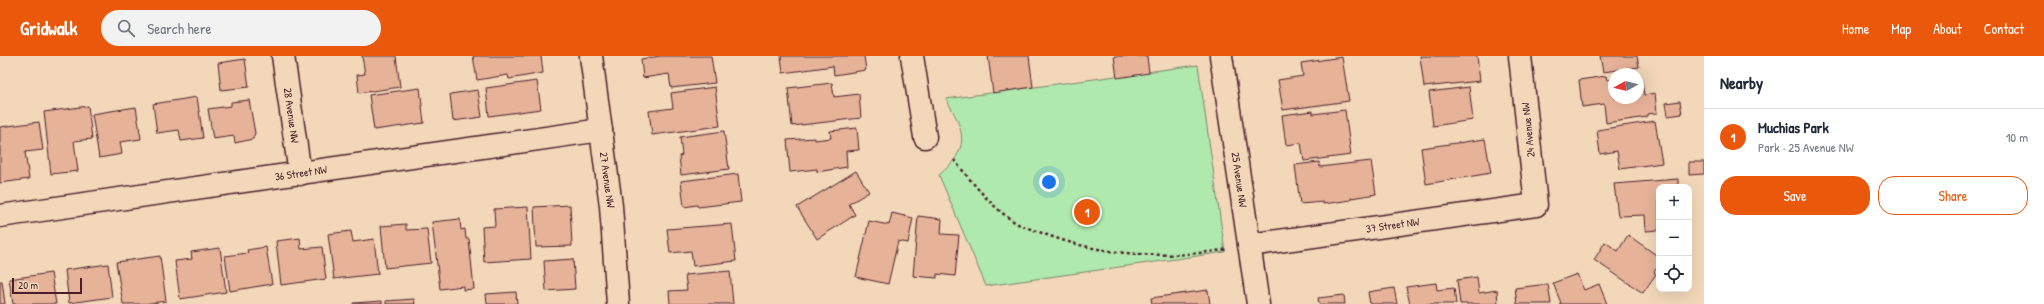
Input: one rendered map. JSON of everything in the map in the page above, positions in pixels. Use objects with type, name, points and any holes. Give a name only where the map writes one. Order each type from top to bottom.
[{"type":"street","name":"28 Avenue NW","points":[[283,56],[300,174]]},
{"type":"street","name":"27 Avenue NW","points":[[591,56],[612,221],[618,304]]},
{"type":"street","points":[[912,56],[925,137]]},
{"type":"street","name":"25 Avenue NW","points":[[1221,56],[1258,304]]},
{"type":"street","name":"24 Avenue NW","points":[[1520,56],[1536,204]]},
{"type":"street","name":"36 Street NW","points":[[0,216],[601,130]]},
{"type":"street","name":"37 Street NW","points":[[1250,245],[1536,204]]},
{"type":"path","points":[[954,160],[982,195],[1016,223],[1055,238],[1108,252],[1148,255],[1225,249],[1250,245]]},
{"type":"green space","points":[[1198,65],[1225,252],[986,286],[939,175],[956,157],[962,139],[961,130],[946,99]]},
{"type":"building","points":[[362,56],[396,56],[400,87],[359,93],[357,75],[365,74]]},
{"type":"building","points":[[473,56],[541,56],[543,73],[509,79],[508,75],[477,80]]},
{"type":"building","points":[[660,56],[711,56],[715,83],[671,88],[669,74],[643,78],[641,59]]},
{"type":"building","points":[[781,56],[864,56],[866,70],[834,75],[833,66],[783,73]]},
{"type":"building","points":[[988,56],[1029,56],[1033,87],[993,93]]},
{"type":"building","points":[[1114,56],[1147,56],[1149,73],[1117,78]]},
{"type":"building","points":[[1420,56],[1477,56],[1480,81],[1424,87]]},
{"type":"building","points":[[1600,56],[1637,56],[1639,67],[1608,68],[1608,71],[1603,72]]},
{"type":"building","points":[[1342,57],[1349,101],[1283,110],[1278,80],[1303,76],[1301,63]]},
{"type":"building","points":[[245,59],[249,87],[221,90],[218,63]]},
{"type":"building","points":[[1606,76],[1608,104],[1644,104],[1644,95],[1655,93],[1657,113],[1647,114],[1647,117],[1606,123],[1604,104],[1582,107],[1579,80]]},
{"type":"building","points":[[537,81],[541,109],[489,116],[486,88]]},
{"type":"building","points":[[832,83],[834,97],[859,94],[861,118],[792,126],[788,88]]},
{"type":"building","points":[[715,87],[720,126],[652,135],[649,111],[673,108],[671,93]]},
{"type":"building","points":[[1469,87],[1473,120],[1433,126],[1429,92]]},
{"type":"building","points":[[420,88],[424,123],[374,130],[369,95]]},
{"type":"building","points":[[478,90],[482,117],[453,121],[450,94]]},
{"type":"building","points":[[197,97],[203,138],[181,141],[179,130],[157,133],[153,104]]},
{"type":"building","points":[[249,100],[255,133],[253,139],[235,143],[234,136],[213,139],[208,109],[231,106],[231,102]]},
{"type":"building","points":[[1680,101],[1682,114],[1668,116],[1666,103]]},
{"type":"building","points":[[88,106],[92,139],[74,141],[78,171],[51,174],[44,112]]},
{"type":"building","points":[[136,107],[141,139],[120,142],[122,154],[99,158],[92,114]]},
{"type":"building","points":[[1345,110],[1351,155],[1304,161],[1301,143],[1286,145],[1282,115],[1313,111],[1313,114]]},
{"type":"building","points":[[1655,121],[1662,163],[1620,169],[1617,151],[1600,154],[1597,130]]},
{"type":"building","points":[[39,122],[43,150],[25,152],[29,179],[0,183],[0,127]]},
{"type":"building","points":[[857,128],[859,150],[846,151],[847,167],[817,172],[817,169],[790,172],[787,140],[815,138],[815,140],[831,138],[830,131]]},
{"type":"building","points":[[724,131],[729,169],[681,175],[679,156],[682,155],[680,137]]},
{"type":"building","points":[[1485,139],[1491,173],[1426,184],[1421,148]]},
{"type":"building","points":[[1371,161],[1376,194],[1351,198],[1351,200],[1323,204],[1323,202],[1300,204],[1295,165],[1319,162],[1320,167]]},
{"type":"building","points":[[1689,162],[1704,162],[1704,174],[1689,175]]},
{"type":"building","points":[[856,171],[869,192],[849,204],[855,215],[817,239],[797,207]]},
{"type":"building","points":[[738,174],[741,202],[698,207],[697,205],[684,207],[681,181]]},
{"type":"building","points":[[1678,179],[1678,184],[1656,184],[1656,230],[1646,231],[1645,215],[1618,216],[1614,184]]},
{"type":"building","points":[[570,205],[572,246],[536,247],[534,207]]},
{"type":"building","points":[[528,207],[531,259],[484,262],[482,227],[495,226],[494,209]]},
{"type":"building","points":[[892,213],[913,218],[908,243],[898,241],[888,284],[856,277],[869,221],[889,225]]},
{"type":"building","points":[[918,216],[942,219],[941,234],[959,235],[955,276],[937,274],[937,278],[913,276]]},
{"type":"building","points":[[460,219],[461,230],[465,229],[466,239],[469,239],[474,289],[463,290],[463,286],[440,289],[432,222]]},
{"type":"building","points":[[406,224],[406,230],[427,229],[431,263],[385,268],[381,226]]},
{"type":"building","points":[[732,224],[736,261],[693,266],[691,251],[670,253],[667,229]]},
{"type":"building","points":[[351,231],[353,242],[374,239],[378,274],[334,279],[328,234]]},
{"type":"building","points":[[1628,235],[1656,255],[1656,269],[1654,272],[1656,274],[1643,293],[1594,260],[1605,242],[1618,251]]},
{"type":"building","points":[[300,238],[301,249],[322,247],[326,279],[281,285],[276,241]]},
{"type":"building","points":[[266,247],[272,284],[230,291],[225,256],[248,253],[247,250]]},
{"type":"building","points":[[220,248],[226,292],[180,299],[175,261],[192,259],[191,252]]},
{"type":"building","points":[[160,256],[166,301],[143,304],[123,304],[116,262]]},
{"type":"building","points":[[573,259],[575,289],[546,291],[544,261]]},
{"type":"building","points":[[108,264],[112,297],[69,303],[65,270]]},
{"type":"building","points":[[730,271],[733,304],[670,304],[669,291],[687,290],[685,275]]},
{"type":"building","points":[[51,273],[56,304],[13,304],[9,279]]},
{"type":"building","points":[[1577,274],[1584,290],[1599,284],[1607,304],[1559,304],[1561,303],[1553,283]]},
{"type":"building","points":[[1477,277],[1479,293],[1497,290],[1498,304],[1460,304],[1457,280]]},
{"type":"building","points":[[0,281],[2,281],[5,304],[0,304]]},
{"type":"building","points":[[1436,283],[1437,290],[1454,288],[1456,304],[1410,304],[1406,287]]},
{"type":"building","points":[[1548,284],[1551,304],[1517,304],[1515,288]]},
{"type":"building","points":[[1394,288],[1397,304],[1370,304],[1368,292]]},
{"type":"building","points":[[1208,290],[1210,304],[1152,304],[1151,298]]},
{"type":"building","points":[[516,292],[517,304],[487,304],[486,294]]},
{"type":"building","points":[[1344,295],[1345,304],[1319,304],[1318,298]]},
{"type":"building","points":[[414,299],[415,304],[386,304],[386,301]]},
{"type":"building","points":[[382,301],[382,304],[353,304],[353,303]]},
{"type":"place","name":"Muchias Park","points":[[1087,212]]}]
